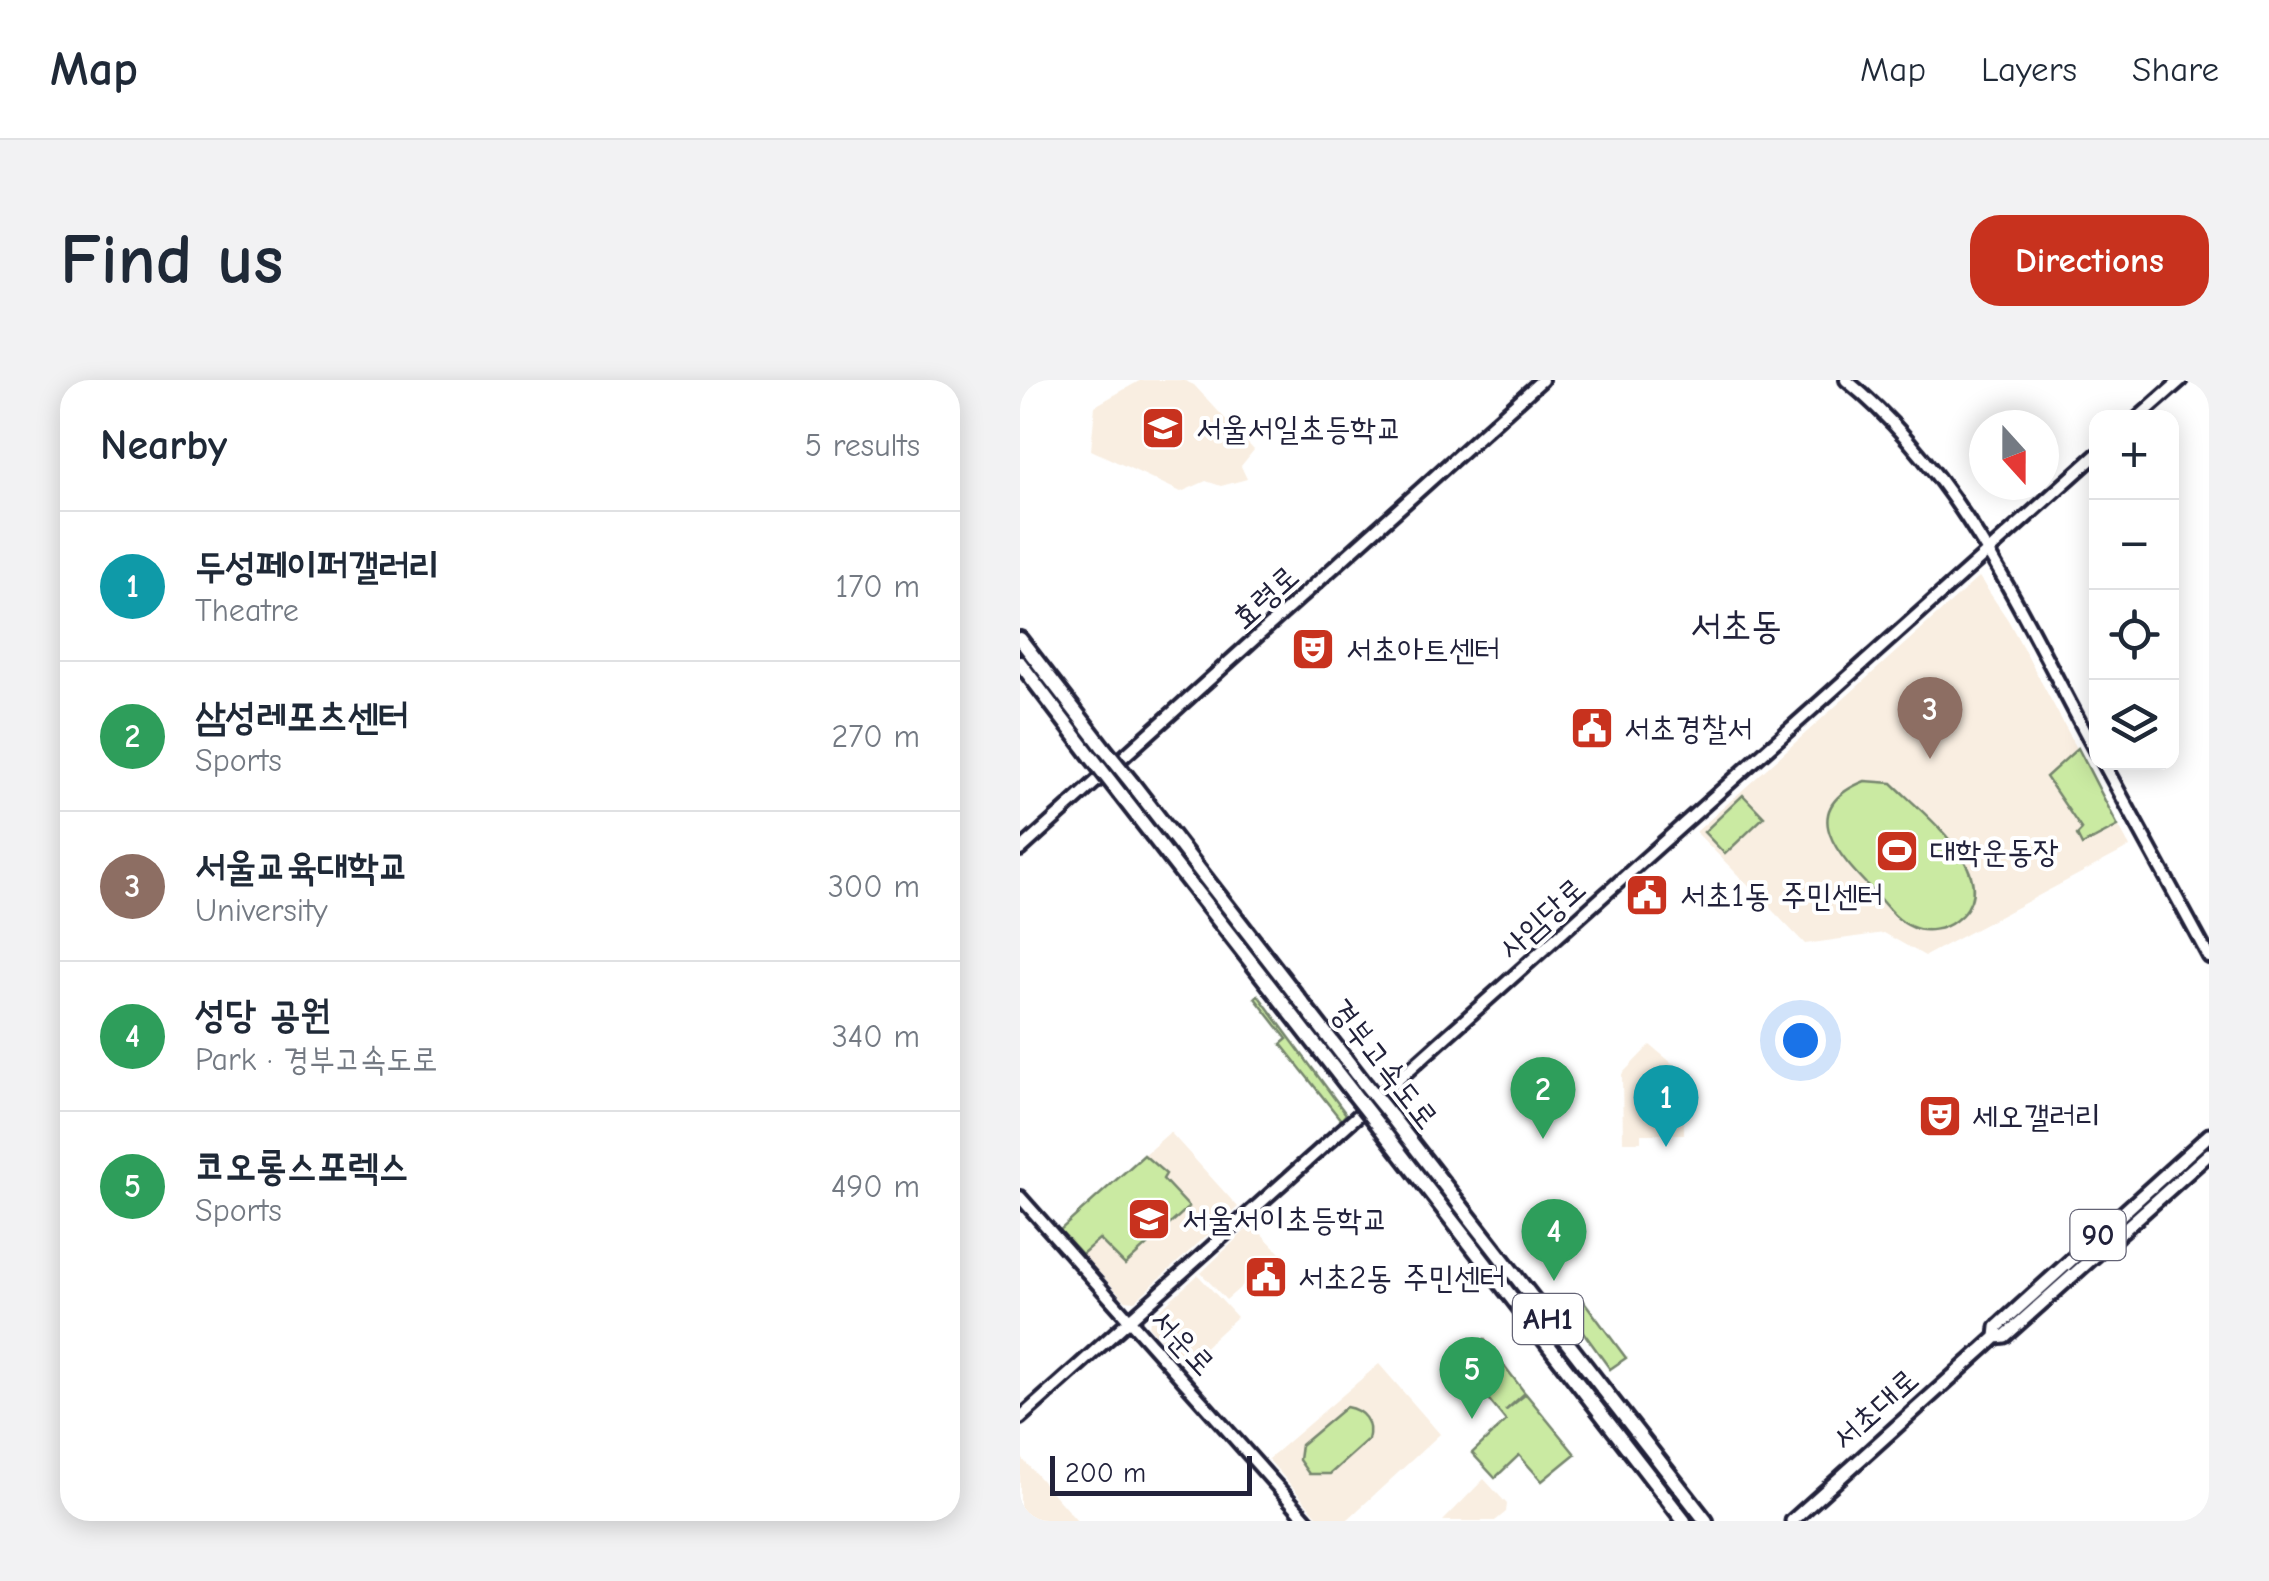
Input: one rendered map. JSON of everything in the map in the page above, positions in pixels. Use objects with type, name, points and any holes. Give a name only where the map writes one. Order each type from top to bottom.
[{"type":"highway","name":"경부고속도로","points":[[1020,639],[1706,1521]]},
{"type":"highway","name":"경부고속도로","points":[[1020,663],[1684,1521]]},
{"type":"main road","name":"효령로","points":[[1020,850],[1542,380]]},
{"type":"main road","points":[[1846,380],[1932,463],[1987,553],[2089,739]]},
{"type":"main road","points":[[2147,410],[2181,380]]},
{"type":"main road","name":"사임당로","points":[[1020,1418],[2089,461]]},
{"type":"main road","points":[[2106,770],[2209,957]]},
{"type":"main road","name":"서초대로","points":[[1996,1337],[1997,1327],[2209,1134]]},
{"type":"main road","name":"서초대로","points":[[1792,1521],[1996,1337],[2005,1336],[2209,1154]]},
{"type":"main road","name":"서운로","points":[[1020,1196],[1308,1521]]},
{"type":"shaded area","name":"서울서일초등학교","points":[[1141,380],[1183,380],[1194,385],[1254,450],[1241,466],[1247,479],[1221,486],[1206,481],[1181,492],[1091,450],[1095,406]]},
{"type":"shaded area","points":[[1979,577],[2008,620],[2130,847],[1925,956],[1884,933],[1805,944],[1696,832]]},
{"type":"shaded area","points":[[1650,1045],[1683,1072],[1684,1134],[1641,1134],[1641,1142],[1623,1142],[1622,1074]]},
{"type":"shaded area","name":"서울서이초등학교","points":[[1170,1132],[1238,1207],[1135,1301],[1125,1300],[1060,1230]]},
{"type":"shaded area","points":[[1252,1224],[1280,1253],[1226,1300],[1201,1273]]},
{"type":"shaded area","points":[[1198,1275],[1237,1317],[1184,1366],[1149,1327],[1150,1318]]},
{"type":"shaded area","points":[[1379,1364],[1440,1434],[1346,1521],[1322,1521],[1268,1459]]},
{"type":"shaded area","points":[[1020,1456],[1077,1521],[1020,1521]]},
{"type":"shaded area","points":[[1484,1479],[1507,1504],[1506,1512],[1495,1521],[1443,1521]]},
{"type":"green space","points":[[2078,748],[2118,826],[2082,845],[2077,835],[2082,830],[2046,777]]},
{"type":"green space","name":"대학운동장","points":[[1865,781],[1892,783],[1955,847],[1973,886],[1970,904],[1951,924],[1928,930],[1906,924],[1837,848],[1827,819],[1832,805],[1844,792]]},
{"type":"green space","points":[[1743,795],[1764,817],[1725,854],[1704,832]]},
{"type":"green space","points":[[1258,995],[1346,1114],[1341,1120],[1281,1044],[1287,1039],[1255,998]]},
{"type":"green space","points":[[1144,1155],[1166,1174],[1163,1179],[1189,1207],[1125,1265],[1099,1239],[1082,1254],[1060,1230]]},
{"type":"green space","points":[[1583,1300],[1626,1358],[1610,1369],[1568,1311]]},
{"type":"green space","points":[[1484,1339],[1525,1393],[1505,1411],[1526,1394],[1575,1454],[1542,1481],[1519,1455],[1495,1478],[1472,1453],[1506,1421],[1458,1362]]},
{"type":"green space","points":[[1346,1407],[1365,1418],[1368,1440],[1330,1474],[1309,1474],[1299,1460],[1301,1445]]},
{"type":"place","name":"서울서일초등학교","points":[[1163,428]]},
{"type":"place","name":"서초아트센터","points":[[1313,649]]},
{"type":"place","name":"서초경찰서","points":[[1592,728]]},
{"type":"place","name":"서울교육대학교","points":[[1930,759]]},
{"type":"place","name":"대학운동장","points":[[1897,851]]},
{"type":"place","name":"서초1동 주민센터","points":[[1647,895]]},
{"type":"place","name":"세오갤러리","points":[[1940,1116]]},
{"type":"place","name":"삼성레포츠센터","points":[[1543,1139]]},
{"type":"place","name":"두성페이퍼갤러리","points":[[1666,1147]]},
{"type":"place","name":"서울서이초등학교","points":[[1149,1219]]},
{"type":"place","name":"서초2동 주민센터","points":[[1266,1277]]},
{"type":"place","name":"성당 공원","points":[[1554,1281]]},
{"type":"place","name":"코오롱스포렉스","points":[[1472,1419]]},
{"type":"district","name":"서초동","points":[[1736,626]]}]
